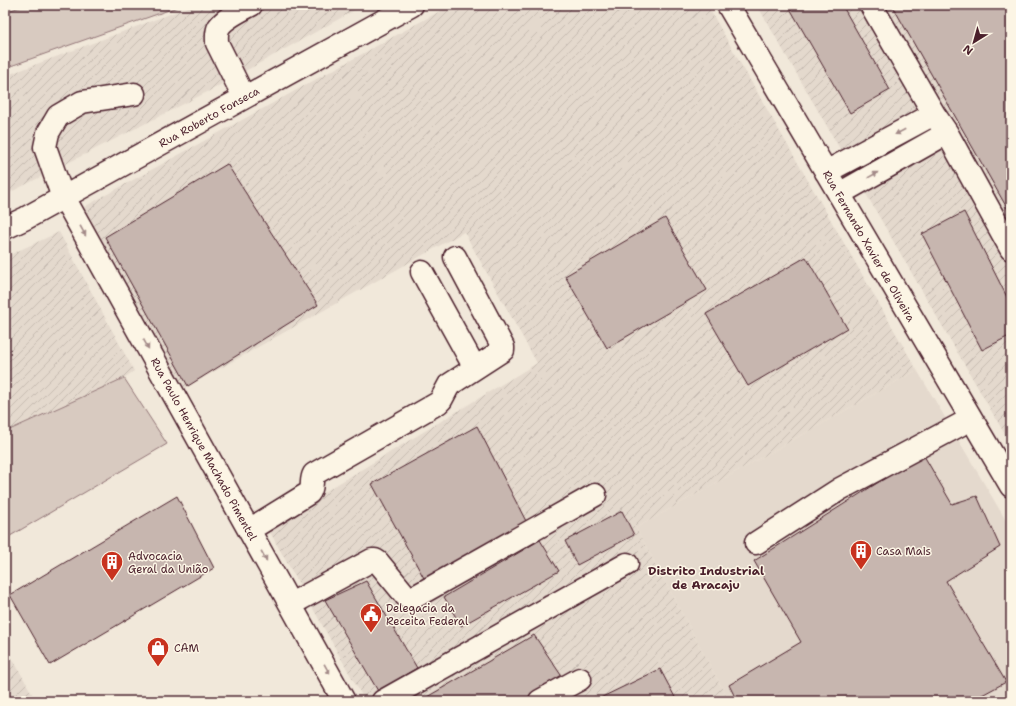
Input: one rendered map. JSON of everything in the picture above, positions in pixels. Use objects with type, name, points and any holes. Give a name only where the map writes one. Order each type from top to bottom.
[{"type":"street","points":[[244,98],[217,43],[217,33],[223,22],[251,5]]},
{"type":"street","name":"Rua Roberto Fonseca","points":[[5,228],[412,5]]},
{"type":"street","name":"Rua Fernando Xavier de Oliveira","points":[[728,5],[1011,486]]},
{"type":"street","points":[[871,5],[934,114],[947,133],[1011,249]]},
{"type":"street","name":"Rua Paulo Henrique Machado Pimentel","points":[[134,94],[82,102],[58,116],[48,133],[45,147],[61,192],[344,701]]},
{"type":"street","points":[[826,172],[934,114]]},
{"type":"street","points":[[839,194],[947,133]]},
{"type":"street","points":[[249,530],[309,493],[312,490],[312,480],[314,474],[438,403],[449,385],[501,352],[503,347],[455,257]]},
{"type":"street","points":[[422,272],[475,368]]},
{"type":"street","points":[[756,543],[840,490],[971,419]]},
{"type":"street","points":[[291,604],[372,560],[378,562],[406,596],[411,599],[595,495]]},
{"type":"street","points":[[383,701],[627,564]]},
{"type":"street","points":[[540,701],[580,679]]},
{"type":"shaded area","points":[[26,5],[183,5],[5,68],[5,12]]},
{"type":"shaded area","points":[[194,5],[364,5],[211,90],[5,195],[5,76]]},
{"type":"shaded area","points":[[451,5],[707,5],[917,370],[636,528],[729,701],[365,701],[267,527],[537,363],[464,232],[183,389],[84,207]]},
{"type":"shaded area","points":[[757,5],[1011,5],[1011,445]]},
{"type":"shaded area","points":[[59,232],[134,371],[124,378],[5,432],[5,257]]},
{"type":"shaded area","points":[[917,370],[1011,529],[1011,701],[729,701],[636,528]]},
{"type":"shaded area","points":[[124,378],[167,444],[5,539],[5,432]]},
{"type":"shaded area","points":[[5,645],[36,701],[5,701]]},
{"type":"building","points":[[788,5],[842,5],[890,90],[850,113]]},
{"type":"building","points":[[892,5],[1011,5],[1011,215]]},
{"type":"building","points":[[227,164],[318,305],[188,386],[105,237]]},
{"type":"building","points":[[964,212],[1011,305],[1011,335],[982,350],[922,234]]},
{"type":"building","points":[[665,218],[707,290],[607,348],[565,276]]},
{"type":"building","points":[[806,257],[847,328],[748,386],[706,314]]},
{"type":"building","points":[[477,426],[528,525],[425,580],[372,484]]},
{"type":"building","name":"Casa Mais","points":[[923,454],[952,504],[977,496],[1000,547],[946,581],[1006,682],[971,701],[737,701],[729,685],[801,642],[754,561]]},
{"type":"building","name":"Advocacia Geral da União","points":[[177,496],[214,568],[50,665],[10,595]]},
{"type":"building","points":[[622,511],[634,535],[577,565],[565,541]]},
{"type":"building","points":[[540,540],[559,571],[461,626],[444,597]]},
{"type":"building","name":"Delegacia da Receita Federal","points":[[366,581],[417,668],[378,691],[325,600]]},
{"type":"building","points":[[534,635],[563,678],[522,701],[420,701]]},
{"type":"building","points":[[660,669],[677,701],[594,701]]},
{"type":"place","name":"Casa Mais","points":[[861,570]]},
{"type":"place","name":"Advocacia Geral da União","points":[[112,582]]},
{"type":"place","name":"Delegacia da Receita Federal","points":[[371,634]]},
{"type":"place","name":"CAM","points":[[158,668]]},
{"type":"district","name":"Distrito Industrial de Aracaju","points":[[706,578]]}]
